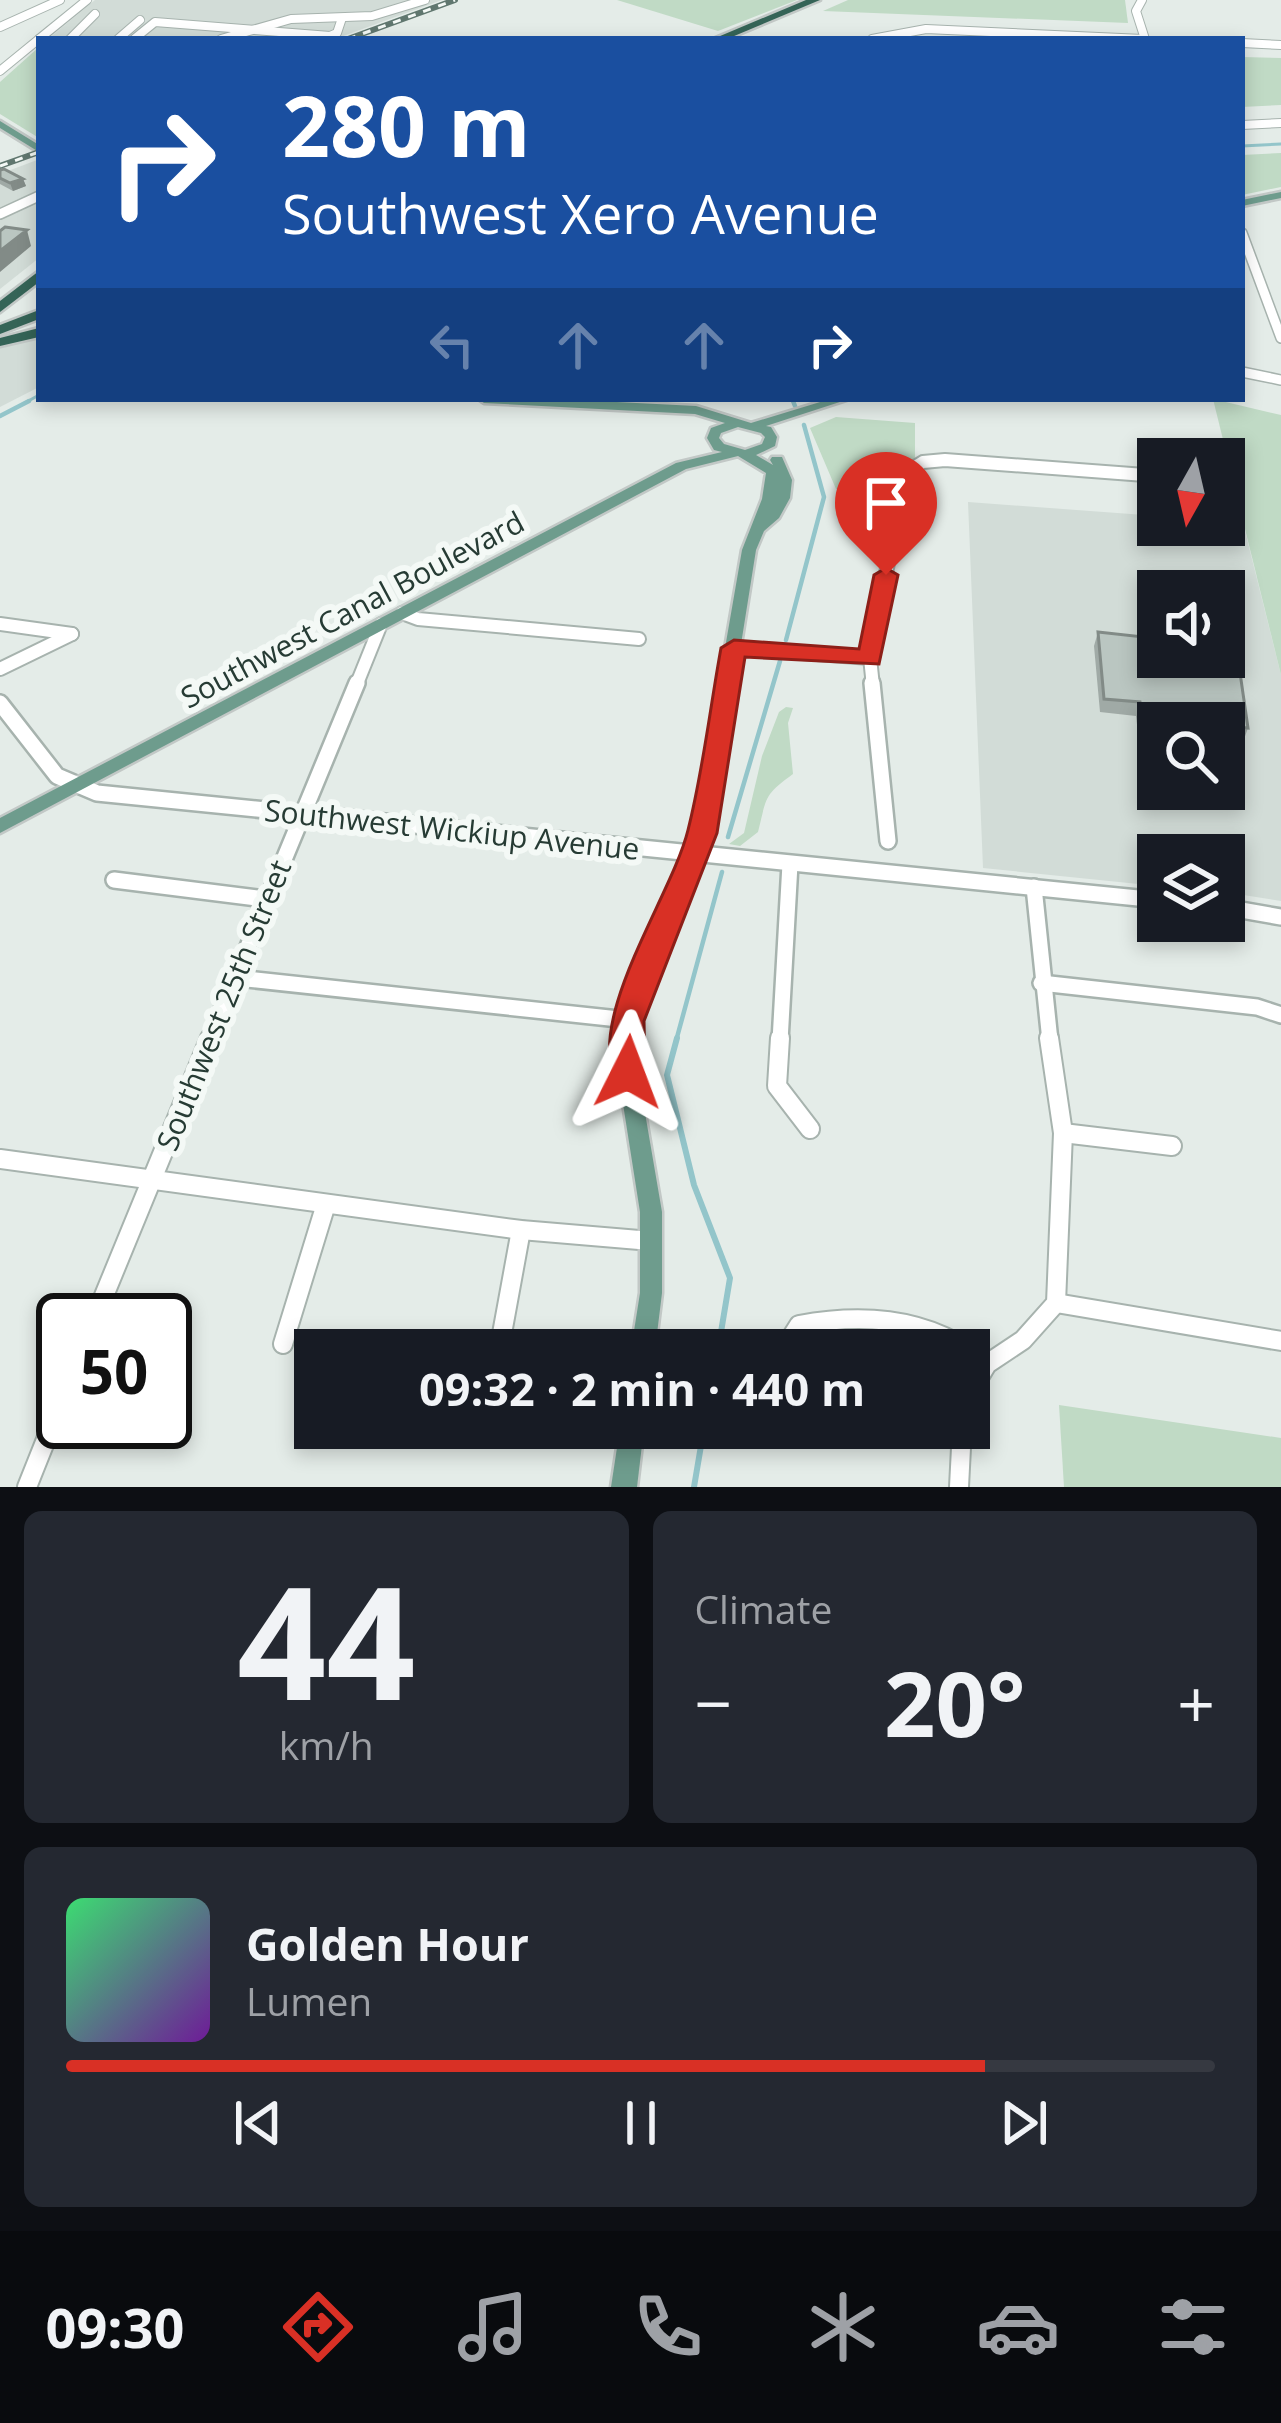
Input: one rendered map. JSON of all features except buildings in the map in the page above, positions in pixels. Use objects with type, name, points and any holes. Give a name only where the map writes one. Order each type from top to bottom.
[{"type":"highway","points":[[725,36],[815,0]]},
{"type":"highway","points":[[0,308],[36,278]]},
{"type":"highway","points":[[0,326],[36,311]]},
{"type":"highway","points":[[0,342],[36,333]]},
{"type":"main road","points":[[0,124],[36,146]]},
{"type":"main road","points":[[1245,202],[1281,195]]},
{"type":"main road","points":[[586,402],[689,405],[756,425],[836,402]]},
{"type":"main road","points":[[645,1329],[651,1212],[628,1072],[628,1021],[702,833],[749,550],[775,481],[773,471],[719,447],[707,421],[689,405]]},
{"type":"main road","points":[[770,444],[806,414]]},
{"type":"main road","points":[[681,466],[714,435],[737,423]]},
{"type":"main road","points":[[756,425],[770,434],[788,485],[770,521],[758,529]]},
{"type":"main road","name":"Southwest Canal Boulevard","points":[[0,826],[681,466],[770,444]]},
{"type":"main road","points":[[624,1487],[629,1449]]},
{"type":"street","points":[[0,27],[60,0]]},
{"type":"street","points":[[44,36],[87,0]]},
{"type":"street","points":[[232,36],[291,19],[372,16],[425,0]]},
{"type":"street","points":[[1142,0],[1136,11],[1143,36]]},
{"type":"street","points":[[73,36],[94,14]]},
{"type":"street","points":[[138,36],[155,22],[216,25],[266,35],[330,36],[337,33],[342,17]]},
{"type":"street","points":[[121,36],[140,20]]},
{"type":"street","points":[[888,36],[926,29],[1079,36]]},
{"type":"street","points":[[0,71],[36,42]]},
{"type":"street","points":[[1245,43],[1281,45]]},
{"type":"street","points":[[1245,125],[1281,123]]},
{"type":"street","points":[[0,214],[36,197]]},
{"type":"street","points":[[1245,241],[1281,338]]},
{"type":"street","points":[[1245,269],[1256,269]]},
{"type":"street","points":[[1245,373],[1281,380]]},
{"type":"street","points":[[888,841],[870,658],[904,473],[923,462],[945,460],[1137,474]]},
{"type":"street","points":[[402,614],[639,639]]},
{"type":"street","points":[[0,624],[72,634],[0,669]]},
{"type":"street","name":"Southwest 25th Street","points":[[105,1293],[380,624]]},
{"type":"street","points":[[734,648],[870,658]]},
{"type":"street","name":"Southwest Wickiup Avenue","points":[[0,703],[57,776],[97,794],[1137,898]]},
{"type":"street","points":[[790,864],[777,1086],[811,1129]]},
{"type":"street","points":[[114,880],[265,898]]},
{"type":"street","points":[[990,1362],[1023,1340],[1056,1303],[1063,1133],[1041,983],[1034,886]]},
{"type":"street","points":[[1245,911],[1281,917]]},
{"type":"street","points":[[237,978],[628,1021]]},
{"type":"street","points":[[1041,983],[1257,1007],[1281,1015]]},
{"type":"street","points":[[1063,1133],[1172,1146]]},
{"type":"street","points":[[0,1160],[521,1230],[651,1241]]},
{"type":"street","points":[[283,1344],[326,1204]]},
{"type":"street","points":[[503,1329],[521,1230]]},
{"type":"street","points":[[1056,1303],[1281,1341]]},
{"type":"street","points":[[797,1329],[833,1317],[926,1329]]},
{"type":"street","points":[[27,1487],[42,1449]]},
{"type":"street","points":[[959,1487],[961,1449]]},
{"type":"shaded area","points":[[95,0],[442,0],[343,36],[52,36]]},
{"type":"shaded area","points":[[36,160],[36,260],[0,289],[0,174]]},
{"type":"shaded area","points":[[36,339],[36,389],[0,407],[0,348]]},
{"type":"shaded area","points":[[968,502],[1137,514],[1137,546],[1245,546],[1245,531],[1281,675],[1281,901],[1245,895],[1245,834],[1137,834],[1137,884],[983,868]]},
{"type":"green space","points":[[617,0],[797,0],[718,31]]},
{"type":"green space","points":[[848,0],[1125,0],[1128,23],[823,11]]},
{"type":"green space","points":[[36,50],[36,136],[0,114],[0,82]]},
{"type":"green space","points":[[1245,57],[1281,58],[1281,105],[1245,107]]},
{"type":"green space","points":[[1281,153],[1281,187],[1245,194],[1245,155]]},
{"type":"green space","points":[[1214,402],[1281,415],[1281,675],[1245,529],[1245,438],[1223,438]]},
{"type":"green space","points":[[836,417],[915,423],[915,459],[898,471],[892,494],[836,489],[810,428]]},
{"type":"green space","points":[[793,708],[788,723],[793,774],[768,798],[758,832],[740,846],[729,844],[744,833],[762,756],[779,712]]},
{"type":"green space","points":[[1059,1405],[1281,1438],[1281,1487],[1064,1487]]},
{"type":"waterway","points":[[1245,146],[1281,144]]},
{"type":"waterway","points":[[23,404],[36,397]]},
{"type":"waterway","points":[[0,416],[29,401]]},
{"type":"waterway","points":[[793,402],[795,406]]},
{"type":"waterway","points":[[786,640],[824,497],[804,425]]},
{"type":"waterway","points":[[728,837],[780,661]]},
{"type":"waterway","points":[[676,1041],[722,872]]},
{"type":"waterway","points":[[677,1038],[667,1075],[694,1185],[730,1278],[722,1329]]},
{"type":"waterway","points":[[694,1487],[700,1449]]},
{"type":"railway","points":[[356,36],[455,0]]},
{"type":"railway","points":[[0,166],[36,153]]},
{"type":"route","points":[[628,1072],[628,1021],[702,833],[734,648],[870,658],[886,575]]}]
